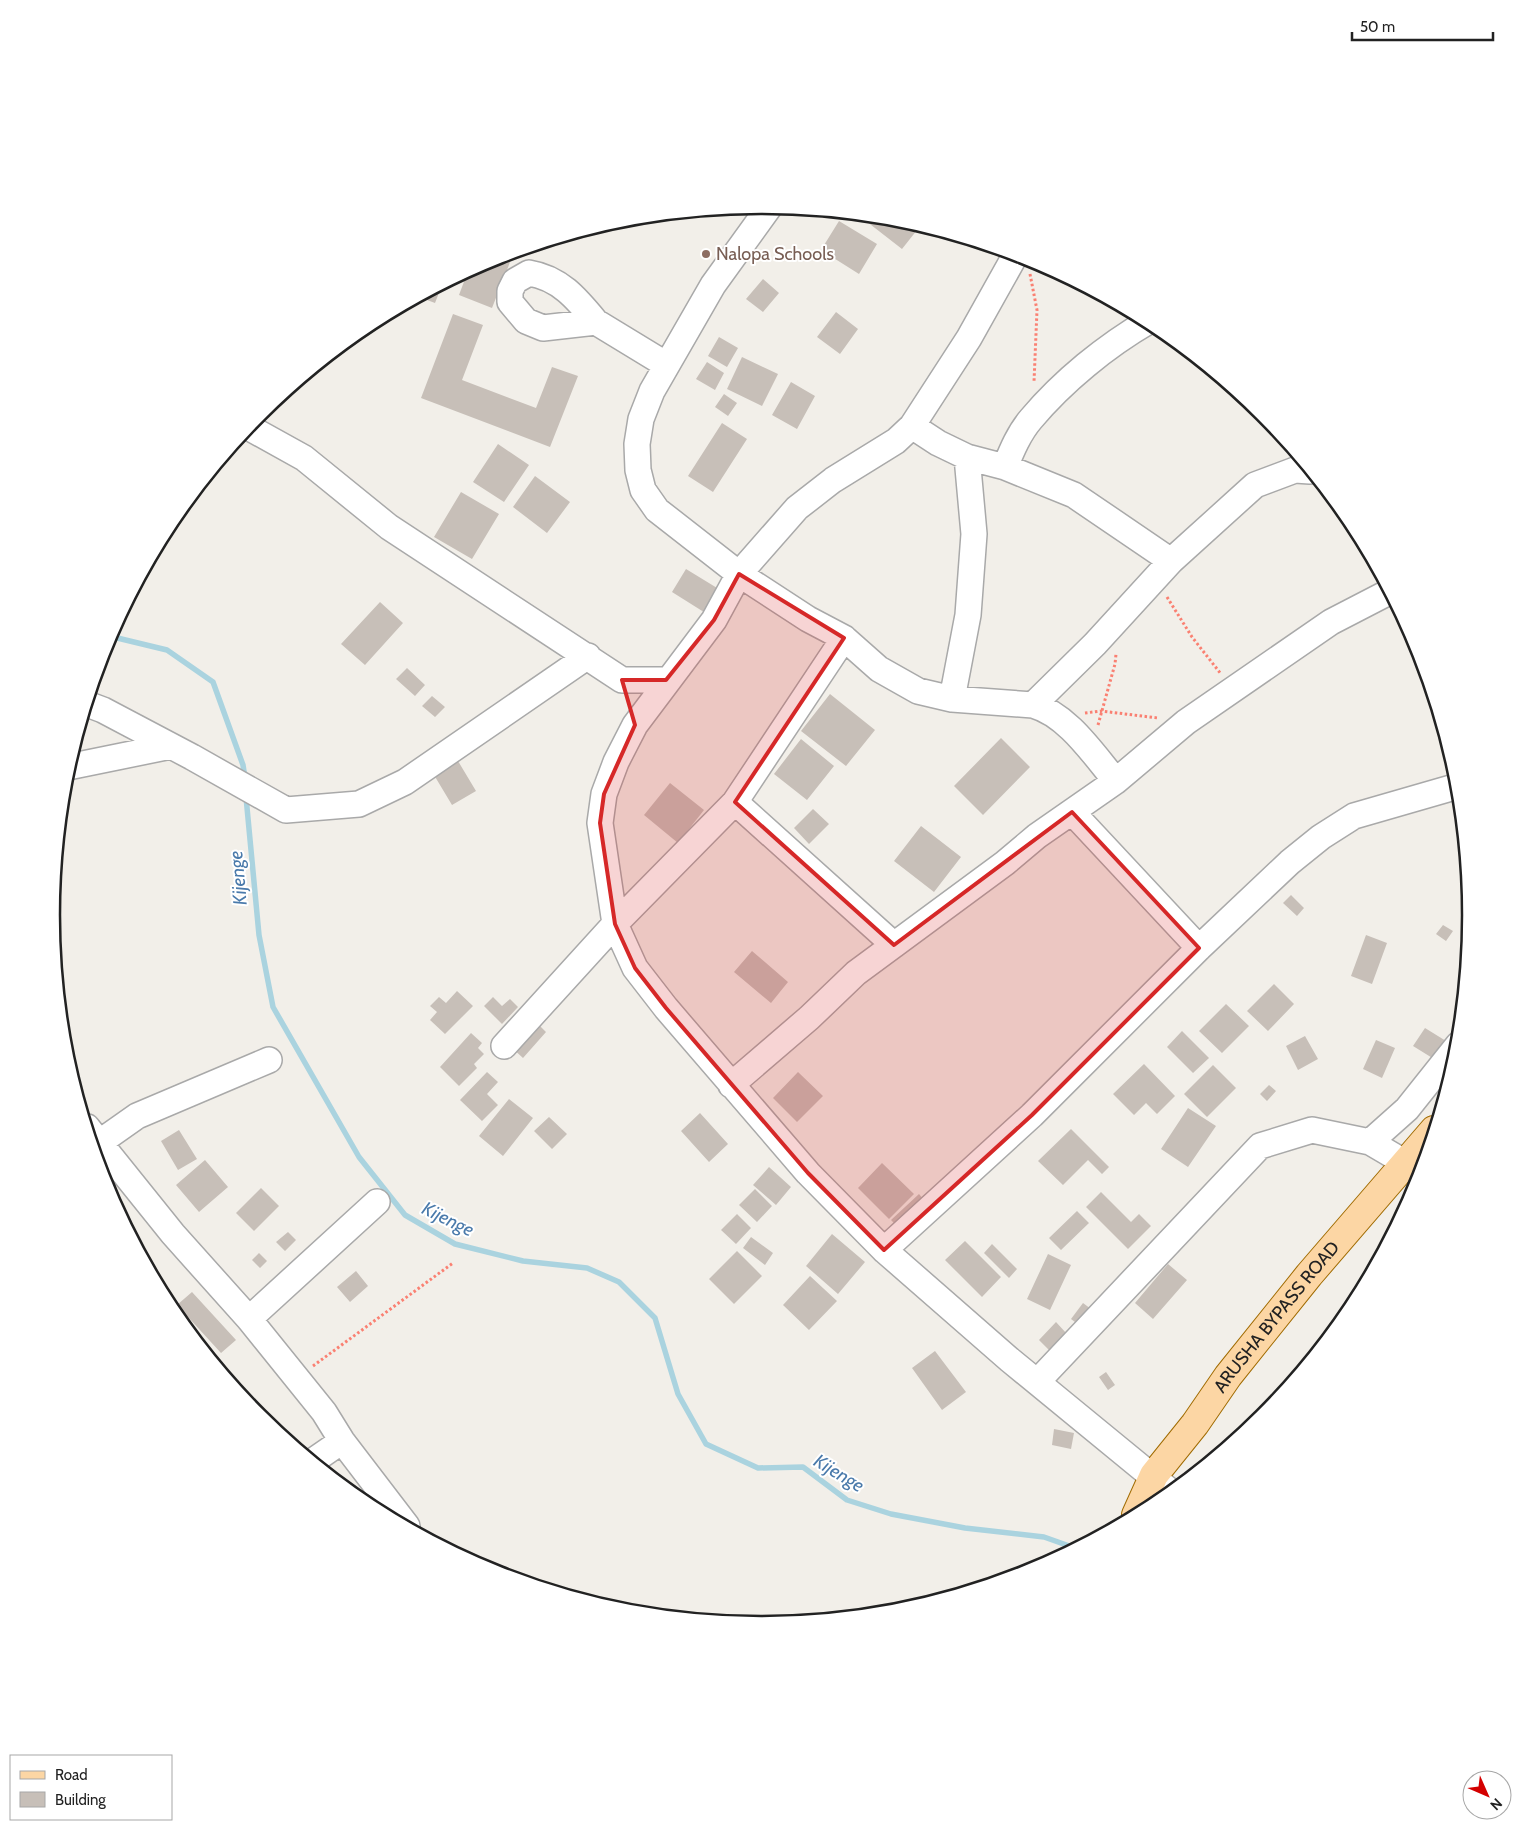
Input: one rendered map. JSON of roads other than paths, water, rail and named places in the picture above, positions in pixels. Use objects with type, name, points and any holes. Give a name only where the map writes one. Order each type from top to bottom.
[{"type":"main road","name":"ARUSHA BYPASS ROAD","points":[[1152,1496],[1163,1484],[1195,1424],[1228,1376],[1413,1167]]},
{"type":"street","points":[[764,214],[713,285],[666,364],[649,398],[636,444],[638,470],[643,490],[657,510],[739,574],[808,618],[844,638],[879,668],[918,691],[952,699],[1032,705],[1045,709],[1058,717],[1116,782]]},
{"type":"street","points":[[1020,264],[912,426],[896,441],[833,480],[797,508],[739,574],[714,620],[666,680],[635,725],[616,762],[604,794],[600,823],[615,924],[635,968],[731,1084],[808,1174],[884,1250],[1037,1382],[1163,1484]]},
{"type":"street","points":[[596,322],[666,364]]},
{"type":"street","points":[[1005,466],[1016,442],[1030,420],[1118,339],[1141,326]]},
{"type":"street","points":[[912,426],[938,444],[967,457],[1005,466],[1074,495],[1136,538],[1162,570]]},
{"type":"street","points":[[254,431],[304,458],[389,527],[622,680],[666,680]]},
{"type":"street","points":[[952,699],[968,615],[974,534],[967,457]]},
{"type":"street","points":[[1032,705],[1116,620],[1162,570],[1255,485],[1295,470],[1302,470]]},
{"type":"street","points":[[1136,538],[1141,565],[1137,598]]},
{"type":"street","points":[[731,1084],[809,1018],[856,973],[1005,863],[1037,836],[1116,782],[1186,722],[1331,622],[1384,594]]},
{"type":"street","points":[[504,1046],[615,924],[734,802],[844,638]]},
{"type":"street","points":[[92,706],[103,710],[286,810],[359,804],[405,782],[588,656]]},
{"type":"street","points":[[622,680],[635,725]]},
{"type":"street","points":[[76,766],[181,752]]},
{"type":"street","points":[[884,1250],[1032,1114],[1199,948],[1290,862],[1321,837],[1354,816],[1451,788]]},
{"type":"street","points":[[734,802],[894,945]]},
{"type":"street","points":[[1072,812],[1199,948]]},
{"type":"street","points":[[1370,1142],[1407,1109],[1447,1058]]},
{"type":"street","points":[[96,1138],[137,1116],[269,1060]]},
{"type":"street","points":[[1037,1382],[1260,1146],[1312,1130],[1370,1142],[1413,1167]]},
{"type":"street","points":[[99,1145],[173,1234],[249,1319],[324,1412],[342,1440],[398,1515]]},
{"type":"street","points":[[249,1319],[377,1202]]},
{"type":"street","points":[[318,1458],[342,1440]]},
{"type":"waterway","name":"Kijenge","points":[[117,638],[167,650],[213,682],[243,765],[245,778]]},
{"type":"waterway","name":"Kijenge","points":[[246,797],[259,935],[273,1007],[359,1157],[405,1215],[455,1244],[523,1261],[587,1268],[619,1282],[655,1318],[678,1394],[706,1444],[758,1468],[803,1467],[847,1500],[891,1514],[965,1528],[1044,1537],[1068,1545]]},
{"type":"place","name":"Nalopa Schools","points":[[706,254]]}]
